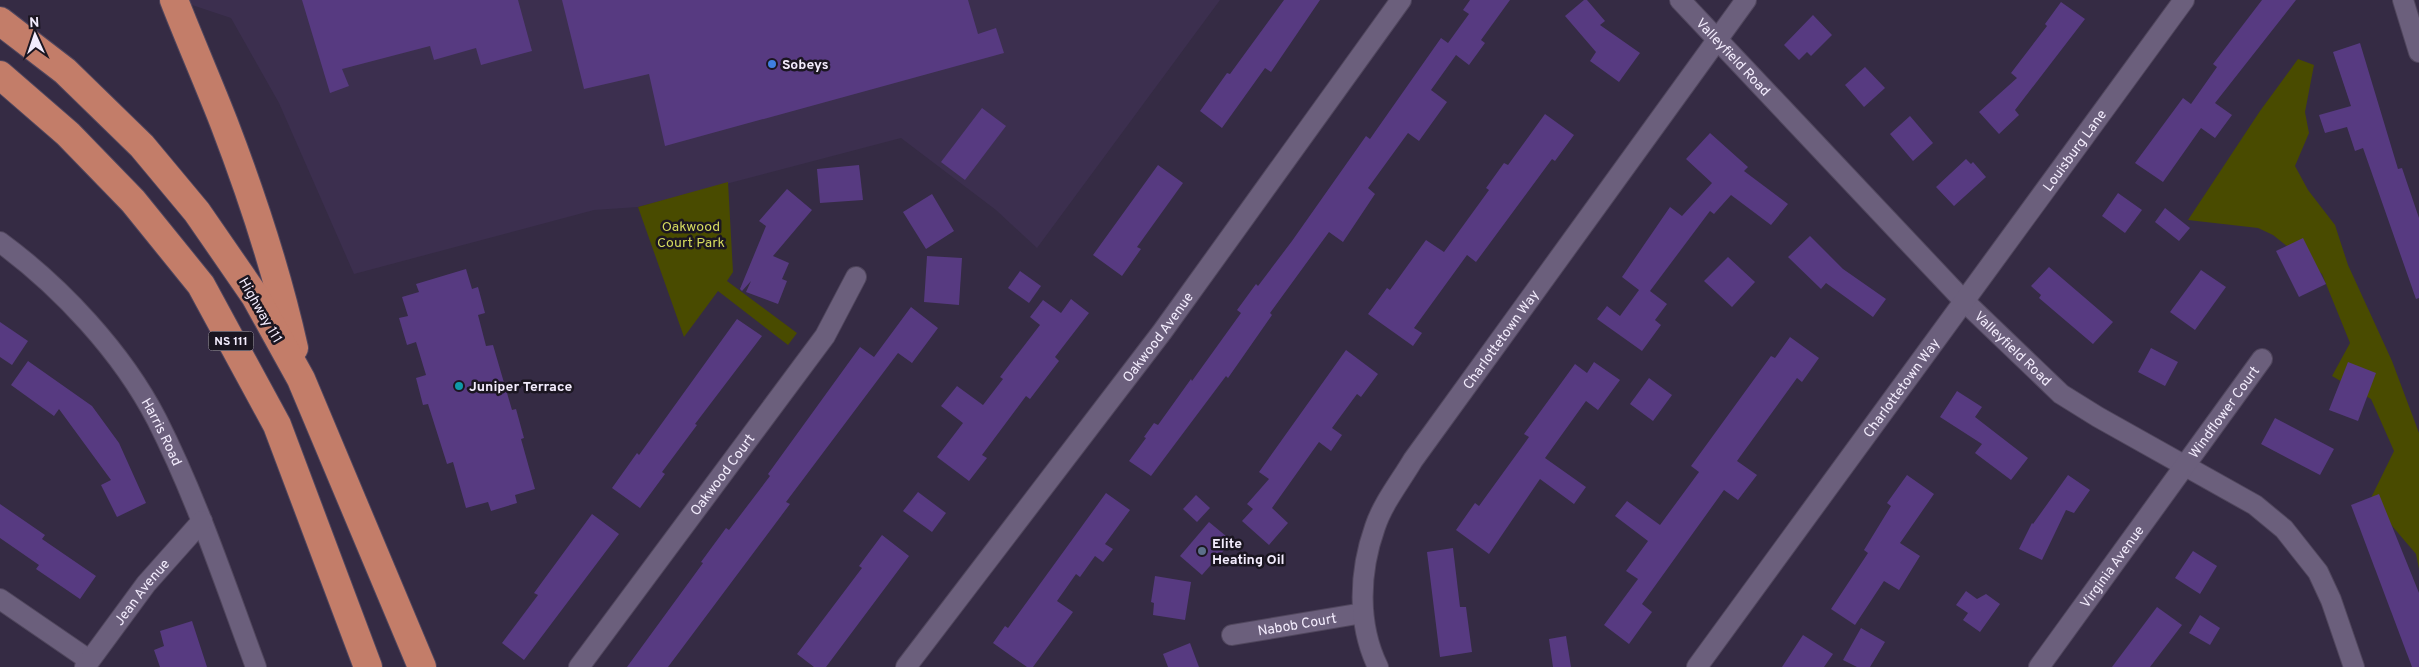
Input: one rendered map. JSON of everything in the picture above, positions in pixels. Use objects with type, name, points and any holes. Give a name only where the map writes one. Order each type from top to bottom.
[{"type":"highway","points":[[174,0],[224,123],[250,194],[283,298],[301,379]]},
{"type":"highway","name":"Highway 111","points":[[0,21],[65,71],[142,146],[174,183],[225,250],[255,296],[301,379],[422,667]]},
{"type":"highway","name":"NS 111","points":[[0,75],[68,134],[133,201],[201,285],[277,425],[368,667]]},
{"type":"street","name":"Oakwood Avenue","points":[[910,666],[1162,332],[1401,0]]},
{"type":"street","name":"Valleyfield Road","points":[[1680,0],[1718,38],[1963,300],[2061,394],[2098,417],[2255,505],[2284,528],[2303,550],[2318,572],[2331,600],[2354,667]]},
{"type":"street","name":"Charlottetown Way","points":[[1378,667],[1369,644],[1363,613],[1362,588],[1366,555],[1375,526],[1390,497],[1413,460],[1746,0]]},
{"type":"street","name":"Louisburg Lane","points":[[1963,300],[2184,0]]},
{"type":"street","points":[[2403,0],[2419,52]]},
{"type":"street","name":"Harris Road","points":[[0,242],[28,262],[59,290],[124,368],[156,419],[202,521],[256,667]]},
{"type":"street","name":"Oakwood Court","points":[[579,667],[825,336],[856,277]]},
{"type":"street","name":"Charlottetown Way","points":[[1697,667],[1963,300]]},
{"type":"street","name":"Windflower Court","points":[[2184,465],[2262,359]]},
{"type":"street","name":"Virginia Avenue","points":[[2038,667],[2184,465]]},
{"type":"street","name":"Jean Avenue","points":[[87,664],[146,584],[202,521]]},
{"type":"street","points":[[0,599],[87,664]]},
{"type":"street","name":"Nabob Court","points":[[1232,635],[1363,613]]},
{"type":"shaded area","points":[[177,0],[1220,0],[1037,248],[996,210],[901,138],[638,207],[594,210],[354,274],[279,103],[231,18]]},
{"type":"green space","points":[[2298,59],[2314,65],[2305,112],[2309,133],[2295,166],[2308,190],[2335,225],[2348,265],[2392,361],[2419,433],[2419,569],[2416,554],[2370,500],[2394,451],[2371,399],[2332,376],[2350,343],[2322,274],[2273,235],[2258,228],[2188,220],[2260,111]]},
{"type":"green space","name":"Oakwood Court Park","points":[[728,182],[733,272],[727,281],[797,333],[788,345],[718,291],[684,337],[638,207]]},
{"type":"building","points":[[302,0],[518,0],[532,51],[481,65],[476,48],[434,60],[430,46],[342,69],[349,86],[330,93]]},
{"type":"building","name":"Sobeys","points":[[562,0],[968,0],[978,34],[996,28],[1004,53],[665,146],[649,74],[584,89]]},
{"type":"building","points":[[1284,0],[1320,0],[1271,72],[1265,68],[1222,128],[1200,111],[1227,73],[1230,74]]},
{"type":"building","points":[[1470,0],[1510,0],[1481,40],[1485,43],[1469,65],[1456,55],[1431,90],[1447,102],[1419,141],[1408,133],[1368,188],[1375,194],[1343,242],[1329,232],[1270,313],[1272,315],[1228,378],[1226,376],[1151,476],[1129,461],[1146,438],[1144,437],[1154,423],[1158,425],[1191,379],[1192,381],[1241,313],[1237,310],[1292,241],[1366,136],[1370,139],[1441,38],[1448,43],[1469,14],[1463,10]]},
{"type":"building","points":[[1584,0],[1587,0],[1605,21],[1600,25],[1640,53],[1619,82],[1590,61],[1596,52],[1565,16]]},
{"type":"building","points":[[2262,0],[2296,0],[2215,103],[2232,115],[2215,138],[2201,128],[2163,182],[2135,163],[2183,98],[2191,104],[2217,67],[2213,64]]},
{"type":"building","points":[[2061,2],[2085,19],[2015,110],[2019,115],[1999,134],[1979,112],[2017,78],[2011,73],[2047,26],[2045,24]]},
{"type":"building","points":[[1813,15],[1832,35],[1811,56],[1807,52],[1799,60],[1784,45]]},
{"type":"building","points":[[2360,43],[2398,169],[2402,168],[2419,218],[2419,298],[2416,299],[2363,148],[2355,151],[2347,127],[2325,133],[2319,115],[2351,106],[2333,52]]},
{"type":"building","points":[[1865,67],[1885,88],[1864,107],[1845,85]]},
{"type":"building","points":[[982,108],[1006,126],[965,180],[941,162]]},
{"type":"building","points":[[1545,114],[1574,135],[1555,161],[1552,159],[1476,262],[1467,255],[1414,328],[1422,333],[1413,346],[1368,314],[1387,288],[1390,290],[1426,240],[1444,252],[1489,190],[1486,188],[1504,163],[1508,165]]},
{"type":"building","points":[[1910,116],[1933,143],[1913,161],[1890,134]]},
{"type":"building","points":[[1710,133],[1748,167],[1744,171],[1788,204],[1771,225],[1731,195],[1714,214],[1710,211],[1650,291],[1667,304],[1655,320],[1661,325],[1642,351],[1597,319],[1607,306],[1620,316],[1639,290],[1622,277],[1670,207],[1682,216],[1712,183],[1686,159]]},
{"type":"building","points":[[1966,159],[1971,164],[1973,162],[1986,177],[1954,206],[1936,187]]},
{"type":"building","points":[[859,165],[863,200],[820,203],[817,169]]},
{"type":"building","points":[[1158,165],[1183,183],[1137,247],[1141,249],[1122,276],[1093,255]]},
{"type":"building","points":[[787,189],[812,210],[773,256],[789,263],[782,279],[787,281],[778,304],[746,292],[751,281],[742,291],[740,289],[766,226],[759,221]]},
{"type":"building","points":[[2118,193],[2142,210],[2125,233],[2102,216]]},
{"type":"building","points":[[932,194],[954,231],[926,249],[903,212]]},
{"type":"building","points":[[2165,208],[2190,228],[2179,241],[2155,222]]},
{"type":"building","points":[[1810,236],[1843,269],[1886,299],[1873,317],[1826,283],[1821,289],[1788,257]]},
{"type":"building","points":[[2303,238],[2326,284],[2299,297],[2276,251]]},
{"type":"building","points":[[927,256],[962,258],[959,305],[924,302]]},
{"type":"building","points":[[1728,257],[1755,282],[1732,307],[1704,281]]},
{"type":"building","points":[[2049,267],[2113,322],[2093,344],[2039,298],[2041,295],[2031,286]]},
{"type":"building","name":"Juniper Terrace","points":[[466,269],[472,289],[478,287],[485,313],[478,315],[486,346],[493,345],[512,410],[516,409],[524,438],[521,439],[535,489],[515,495],[517,503],[491,511],[488,502],[466,508],[453,462],[447,464],[428,404],[423,405],[416,378],[426,375],[416,342],[407,345],[399,318],[408,316],[402,297],[419,292],[416,284]]},
{"type":"building","points":[[2201,270],[2226,287],[2195,330],[2170,312]]},
{"type":"building","points":[[1020,271],[1041,286],[1029,303],[1008,288]]},
{"type":"building","points":[[1071,299],[1089,313],[1055,357],[1059,361],[1030,399],[1026,396],[982,455],[987,458],[969,481],[937,457],[963,423],[941,406],[957,386],[983,405],[1003,379],[1000,377],[1040,325],[1030,317],[1043,300],[1061,313]]},
{"type":"building","points":[[911,307],[938,328],[912,363],[898,353],[786,502],[790,504],[668,667],[627,667],[703,563],[701,562],[726,528],[729,530],[770,476],[768,474],[860,347],[874,357]]},
{"type":"building","points":[[737,319],[762,336],[695,424],[697,425],[662,472],[665,474],[640,508],[612,488],[637,453],[639,455]]},
{"type":"building","points":[[0,322],[28,341],[12,365],[0,357]]},
{"type":"building","points":[[1790,337],[1819,358],[1802,382],[1797,378],[1737,461],[1757,475],[1738,500],[1724,490],[1642,604],[1652,612],[1629,644],[1604,625],[1638,579],[1626,571],[1648,541],[1615,516],[1627,501],[1660,525],[1699,472],[1691,466],[1771,356],[1775,358]]},
{"type":"building","points":[[2151,348],[2178,362],[2165,386],[2138,372]]},
{"type":"building","points":[[1346,350],[1378,374],[1361,397],[1357,394],[1332,428],[1342,435],[1331,451],[1319,442],[1272,508],[1288,523],[1269,545],[1242,521],[1253,509],[1247,504],[1269,479],[1259,472]]},
{"type":"building","points":[[28,361],[92,406],[119,443],[146,503],[117,517],[101,485],[111,480],[59,409],[54,416],[11,385]]},
{"type":"building","points":[[1594,362],[1620,380],[1598,410],[1586,401],[1545,458],[1586,487],[1574,504],[1540,479],[1489,554],[1456,530],[1475,503],[1479,506],[1529,437],[1524,434],[1575,364],[1587,373]]},
{"type":"building","points":[[2348,362],[2376,373],[2358,421],[2329,410]]},
{"type":"building","points":[[1649,378],[1672,395],[1653,421],[1630,404]]},
{"type":"building","points":[[1957,391],[1982,407],[1975,417],[2028,458],[2011,480],[1975,453],[1982,444],[1940,417]]},
{"type":"building","points":[[2275,418],[2334,449],[2320,475],[2261,444]]},
{"type":"building","points":[[1907,475],[1934,494],[1900,543],[1920,556],[1899,590],[1884,581],[1855,625],[1831,609],[1868,553],[1864,550],[1891,506],[1887,503]]},
{"type":"building","points":[[2068,475],[2090,490],[2074,513],[2066,510],[2042,560],[2019,549],[2032,523]]},
{"type":"building","points":[[918,492],[946,513],[932,532],[903,511]]},
{"type":"building","points":[[1106,493],[1130,510],[1105,544],[1113,549],[1103,562],[1095,556],[1080,577],[1076,574],[1057,601],[1073,612],[1033,667],[1027,667],[993,643],[1005,626],[1008,628]]},
{"type":"building","points":[[2379,494],[2419,593],[2419,667],[2412,667],[2351,505]]},
{"type":"building","points":[[1196,495],[1210,508],[1197,522],[1183,509]]},
{"type":"building","points":[[0,504],[45,535],[42,539],[96,576],[80,599],[36,569],[39,565],[0,538]]},
{"type":"building","points":[[592,514],[619,534],[524,660],[502,643],[538,595],[534,593]]},
{"type":"building","points":[[1209,522],[1232,541],[1202,575],[1180,556]]},
{"type":"building","points":[[882,535],[909,556],[826,667],[814,667],[797,654],[862,568],[859,566]]},
{"type":"building","points":[[1453,548],[1460,607],[1466,607],[1472,652],[1440,657],[1427,552]]},
{"type":"building","points":[[2193,551],[2217,566],[2200,594],[2175,578]]},
{"type":"building","points":[[1155,576],[1191,582],[1185,620],[1153,615],[1154,603],[1151,602]]},
{"type":"building","points":[[1966,591],[1977,599],[1986,594],[2000,604],[1980,632],[1963,620],[1968,613],[1956,605]]},
{"type":"building","points":[[2157,607],[2182,625],[2150,667],[2112,667]]},
{"type":"building","points":[[2200,615],[2220,628],[2210,645],[2189,633]]},
{"type":"building","points":[[192,621],[207,667],[160,667],[154,650],[164,646],[160,631]]},
{"type":"building","points":[[1861,628],[1885,642],[1870,667],[1857,667],[1843,660]]},
{"type":"building","points":[[1803,635],[1833,654],[1824,667],[1782,667]]},
{"type":"building","points":[[1566,636],[1571,667],[1553,667],[1549,639]]},
{"type":"building","points":[[1190,643],[1199,667],[1168,667],[1163,654]]},
{"type":"place","name":"Sobeys","points":[[772,64]]},
{"type":"place","name":"Juniper Terrace","points":[[459,386]]},
{"type":"place","name":"Elite Heating Oil","points":[[1202,551]]}]
